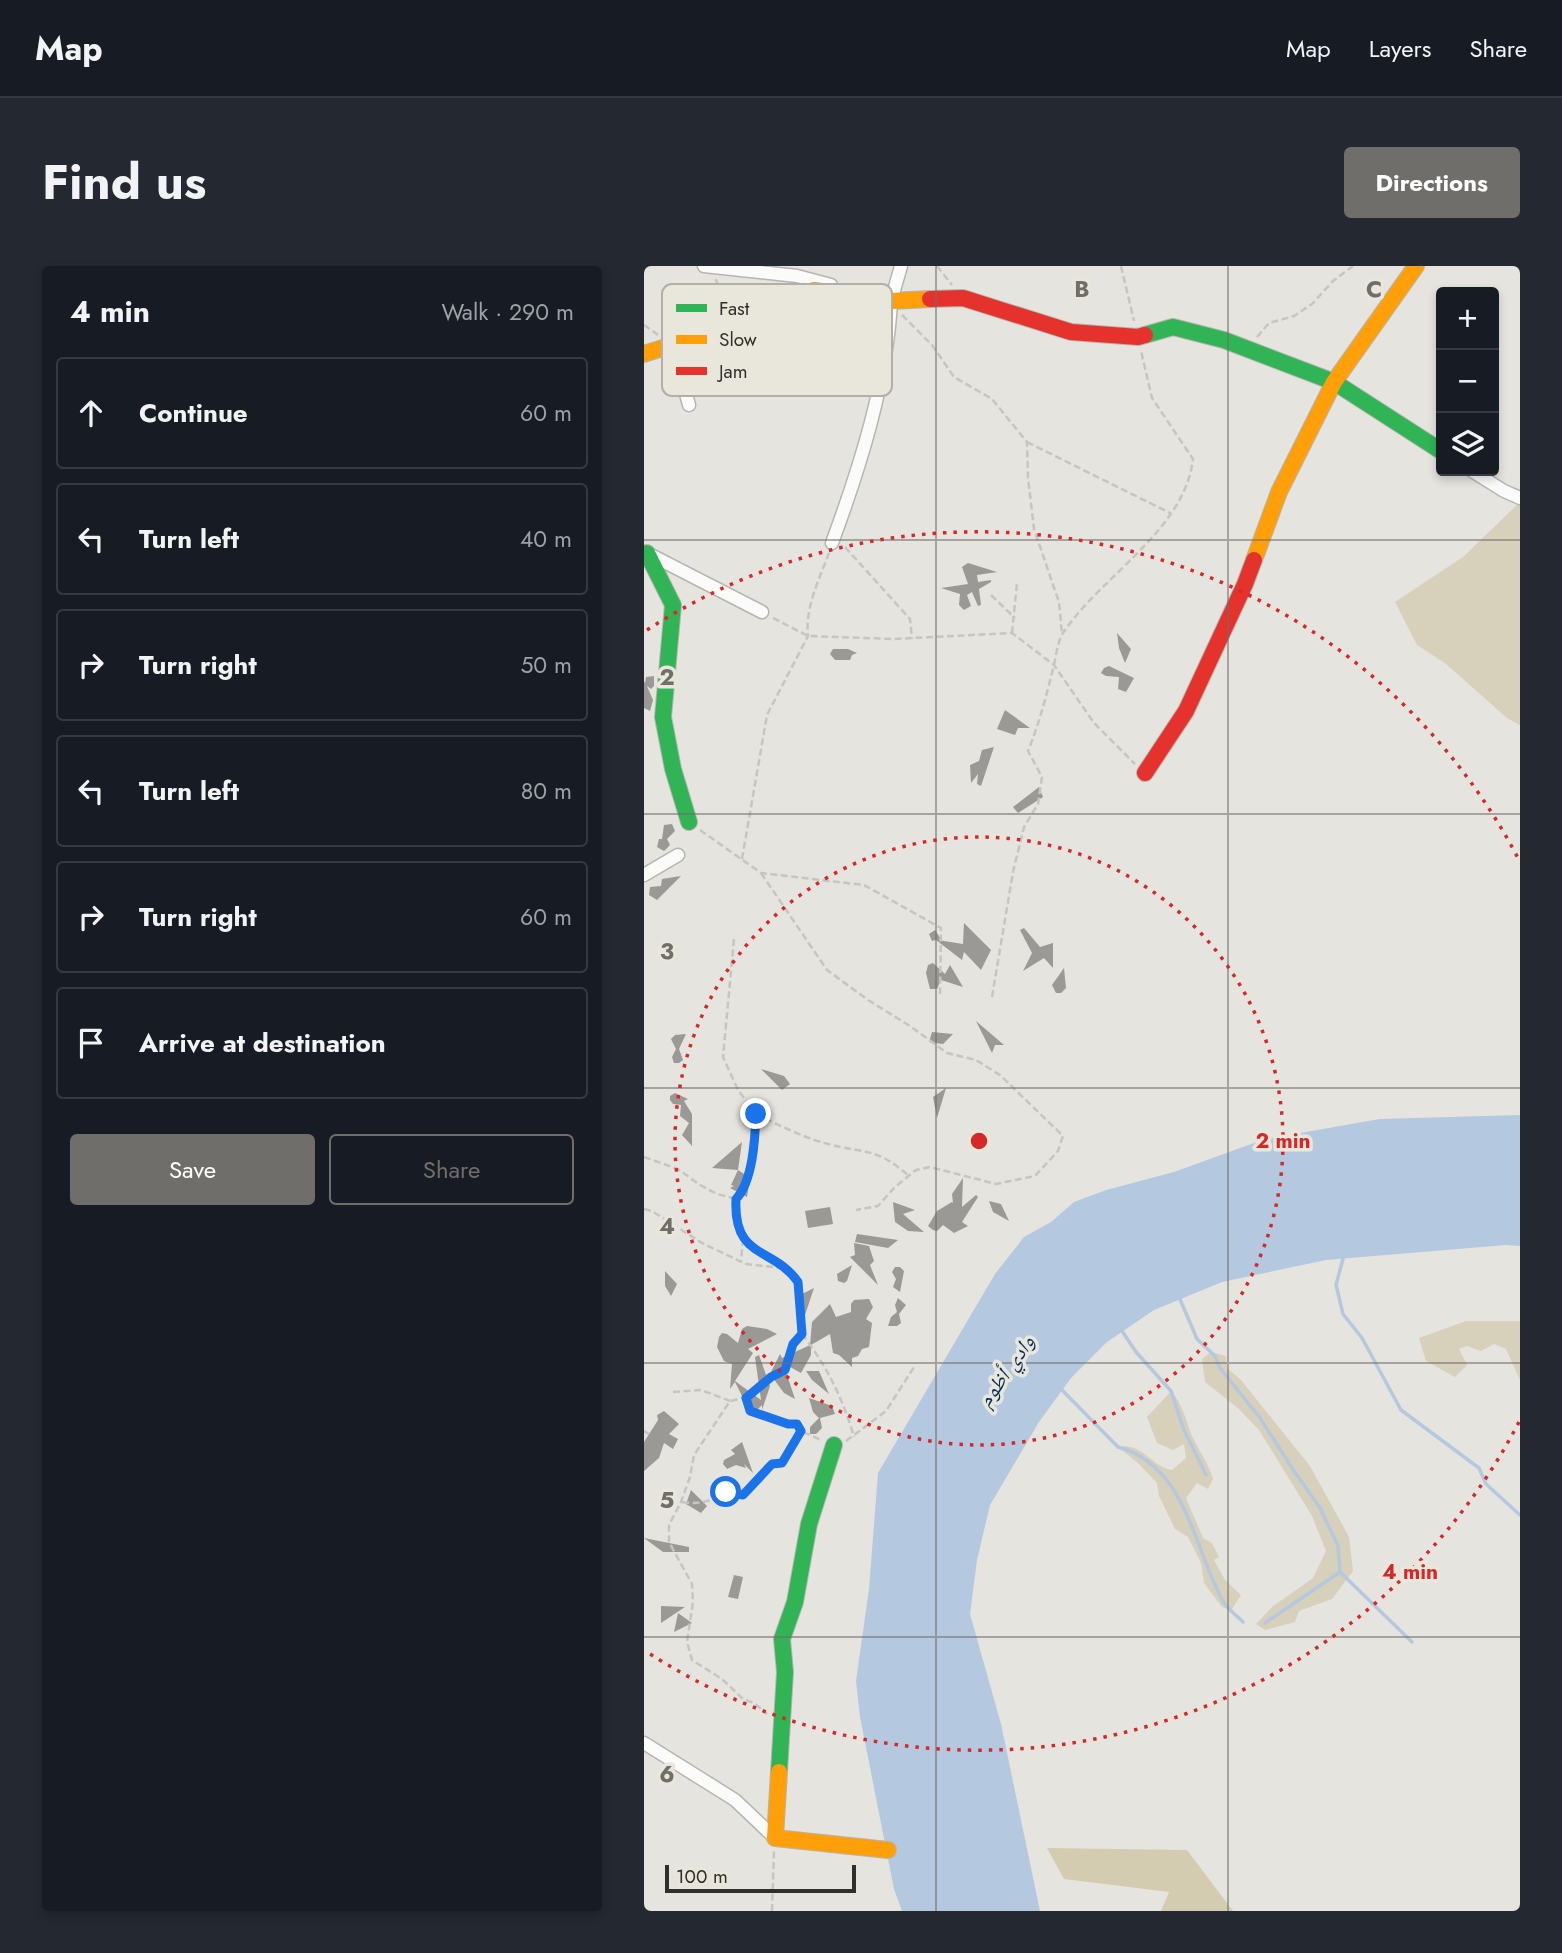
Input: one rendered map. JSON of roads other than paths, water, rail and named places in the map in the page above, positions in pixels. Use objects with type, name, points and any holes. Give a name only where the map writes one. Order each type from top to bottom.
[{"type":"street","points":[[892,298],[901,266]]},
{"type":"street","points":[[1145,773],[1186,710],[1245,584],[1279,492],[1334,382],[1416,266]]},
{"type":"street","points":[[706,267],[796,271],[837,284]]},
{"type":"street","points":[[892,301],[962,298],[1071,332],[1138,337],[1173,327],[1224,340],[1334,382],[1436,448]]},
{"type":"street","points":[[644,354],[662,349]]},
{"type":"street","points":[[687,396],[689,405]]},
{"type":"street","points":[[832,543],[859,464],[875,396]]},
{"type":"street","points":[[1480,476],[1520,498]]},
{"type":"street","points":[[645,552],[761,612]]},
{"type":"street","points":[[645,552],[673,605],[663,717],[673,769],[689,822]]},
{"type":"street","points":[[644,875],[678,855]]},
{"type":"street","points":[[775,1838],[785,1672],[782,1639],[795,1602],[809,1524],[834,1445]]},
{"type":"street","points":[[644,1743],[735,1800],[775,1838],[888,1850]]},
{"type":"water","name":"وادي أظوم","points":[[1520,1115],[1520,1246],[1326,1260],[1222,1282],[1154,1310],[1107,1342],[1071,1378],[1039,1422],[990,1505],[977,1560],[970,1614],[1001,1724],[1040,1911],[902,1911],[894,1889],[860,1717],[856,1681],[869,1589],[878,1473],[995,1274],[1024,1237],[1051,1222],[1074,1202],[1106,1190],[1174,1172],[1265,1139],[1380,1119]]},
{"type":"waterway","points":[[1344,1255],[1336,1285],[1343,1314],[1362,1338],[1401,1410],[1479,1468],[1486,1484],[1520,1515]]},
{"type":"waterway","points":[[1179,1297],[1197,1339],[1215,1356],[1220,1368],[1260,1418],[1320,1508],[1338,1546],[1340,1572],[1412,1642]]},
{"type":"waterway","points":[[1120,1328],[1136,1352],[1171,1391],[1184,1430],[1206,1475]]},
{"type":"waterway","points":[[1060,1388],[1118,1447],[1141,1457],[1159,1472],[1174,1491],[1186,1512],[1224,1603],[1243,1622]]},
{"type":"waterway","points":[[1265,1623],[1340,1572]]}]
